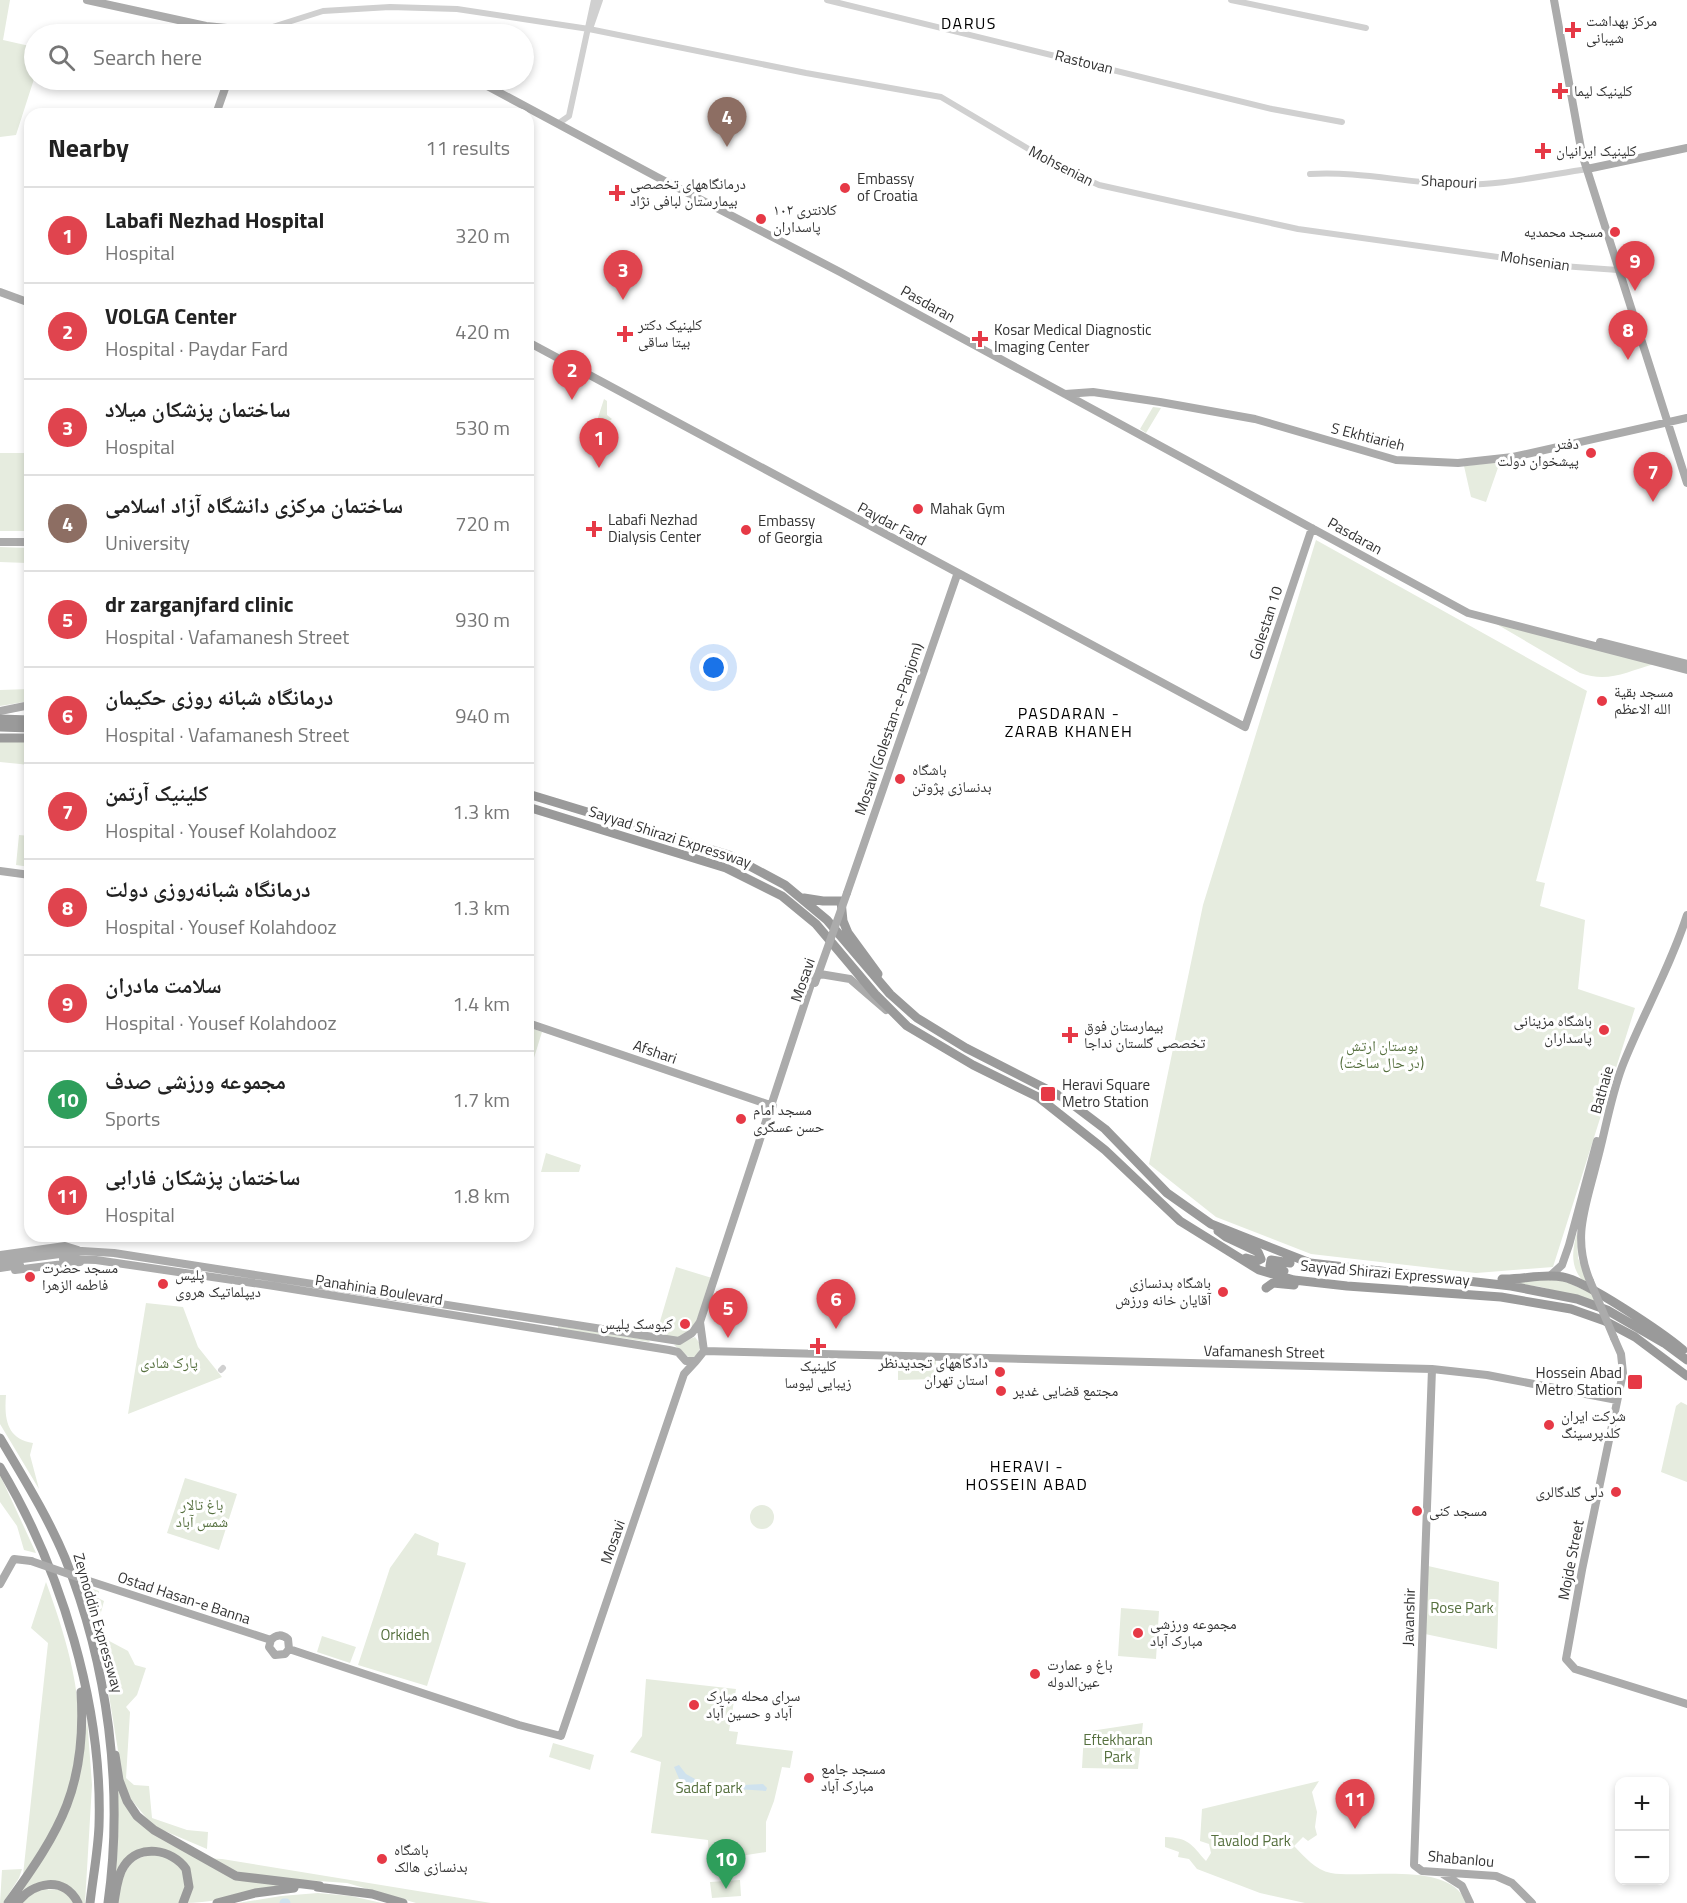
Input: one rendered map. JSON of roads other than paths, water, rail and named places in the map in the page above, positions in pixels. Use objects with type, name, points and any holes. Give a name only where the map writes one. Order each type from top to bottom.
[{"type":"highway","points":[[0,719],[24,720]]},
{"type":"highway","points":[[0,727],[24,728]]},
{"type":"highway","points":[[0,738],[24,738]]},
{"type":"highway","name":"Sayyad Shirazi Expressway","points":[[534,796],[729,855],[747,863],[803,898],[827,920],[890,994],[917,1017],[941,1033],[1064,1098],[1105,1130],[1167,1193],[1211,1224],[1310,1263],[1545,1291],[1598,1306],[1664,1343],[1687,1360]]},
{"type":"highway","name":"Sayyad Shirazi Expressway","points":[[534,809],[726,868],[793,903],[816,924],[875,994],[907,1026],[973,1065],[1038,1097],[1105,1150],[1180,1221],[1259,1270],[1294,1280],[1530,1300],[1571,1309],[1605,1321],[1635,1337],[1687,1376]]},
{"type":"highway","points":[[803,898],[841,901],[843,921],[848,933],[873,965],[890,994]]},
{"type":"highway","points":[[1211,1224],[1226,1238],[1258,1252],[1261,1259],[1254,1261],[1216,1244]]},
{"type":"highway","points":[[1310,1263],[1294,1264],[1274,1259],[1270,1263],[1274,1268],[1317,1282]]},
{"type":"highway","points":[[1476,1283],[1550,1276],[1571,1279],[1653,1328],[1687,1353]]},
{"type":"highway","points":[[1266,1288],[1276,1283],[1376,1294],[1394,1290]]},
{"type":"highway","name":"Zeynoddin Expressway","points":[[0,1438],[21,1473],[64,1558],[96,1660],[108,1722],[114,1827],[108,1903]]},
{"type":"highway","name":"Zeynoddin Expressway","points":[[0,1467],[37,1539],[53,1577],[80,1666],[94,1740],[98,1809],[90,1903]]},
{"type":"highway","points":[[8,1903],[48,1848],[68,1806],[81,1762],[83,1738],[80,1666]]},
{"type":"highway","points":[[108,1722],[122,1790],[132,1809],[144,1822],[200,1858],[236,1876],[372,1894],[403,1903]]},
{"type":"highway","points":[[114,1903],[119,1878],[125,1864],[134,1856],[155,1851],[170,1854],[186,1869],[189,1887],[183,1903]]},
{"type":"highway","points":[[17,1903],[31,1888],[46,1884],[66,1889],[78,1903]]},
{"type":"highway","points":[[217,1903],[269,1891],[320,1886]]},
{"type":"main road","points":[[87,0],[197,24]]},
{"type":"main road","points":[[1554,0],[1573,113],[1587,169],[1687,492]]},
{"type":"main road","points":[[218,108],[224,90]]},
{"type":"main road","name":"Pasdaran","points":[[495,90],[530,108]]},
{"type":"main road","name":"Pasdaran","points":[[534,110],[1468,613],[1687,670]]},
{"type":"main road","points":[[1587,169],[1687,148]]},
{"type":"main road","points":[[0,292],[24,301]]},
{"type":"main road","points":[[1641,343],[1646,352],[1666,423],[1687,483]]},
{"type":"main road","name":"Paydar Fard","points":[[534,345],[957,575],[1245,727]]},
{"type":"main road","name":"S Ekhtiarieh","points":[[1065,394],[1094,392],[1256,419],[1395,460],[1458,463],[1512,457],[1687,418]]},
{"type":"main road","name":"Golestan 10","points":[[1245,727],[1312,528]]},
{"type":"main road","points":[[0,536],[24,536]]},
{"type":"main road","points":[[0,542],[24,542]]},
{"type":"main road","name":"Mosavi (Golestan-e-Panjom)","points":[[847,893],[957,575]]},
{"type":"main road","name":"Pasdaran","points":[[1460,608],[1687,664]]},
{"type":"main road","points":[[1671,667],[1687,679]]},
{"type":"main road","points":[[0,711],[24,706]]},
{"type":"main road","points":[[0,871],[24,874]]},
{"type":"main road","name":"Mosavi","points":[[692,1333],[700,1322],[783,1074],[789,1065],[814,982],[847,893]]},
{"type":"main road","name":"Bathaie","points":[[1614,1338],[1581,1257],[1581,1227],[1612,1099],[1623,1067],[1674,954],[1687,915]]},
{"type":"main road","points":[[814,982],[820,974],[850,979],[907,1026]]},
{"type":"main road","name":"Afshari","points":[[534,1025],[773,1106]]},
{"type":"main road","points":[[1550,1276],[1562,1265],[1566,1255],[1591,1162],[1612,1099]]},
{"type":"main road","points":[[0,1255],[65,1246],[79,1254]]},
{"type":"main road","name":"Panahinia Boulevard","points":[[79,1254],[114,1253],[197,1270],[541,1325],[675,1351],[686,1361],[696,1361]]},
{"type":"main road","points":[[0,1262],[79,1254]]},
{"type":"main road","name":"Panahinia Boulevard","points":[[79,1254],[96,1260],[197,1270]]},
{"type":"main road","points":[[0,1268],[41,1259]]},
{"type":"main road","points":[[0,1273],[96,1260]]},
{"type":"main road","points":[[700,1322],[704,1351]]},
{"type":"main road","name":"Panahinia Boulevard","points":[[541,1325],[679,1341],[692,1333]]},
{"type":"main road","points":[[692,1333],[698,1333],[704,1340]]},
{"type":"main road","name":"Mojde Street","points":[[1614,1338],[1623,1365],[1566,1659],[1575,1669],[1687,1704]]},
{"type":"main road","name":"Mosavi","points":[[289,1649],[519,1725],[561,1736],[684,1374],[704,1351]]},
{"type":"main road","name":"Vafamanesh Street","points":[[704,1351],[1432,1369],[1487,1375],[1617,1400]]},
{"type":"main road","name":"Javanshir","points":[[1414,1865],[1432,1369]]},
{"type":"main road","name":"Ostad Hasan-e Banna","points":[[0,1584],[15,1559],[31,1561],[271,1640]]},
{"type":"main road","points":[[282,1635],[288,1639],[289,1649],[285,1654],[275,1655],[269,1647],[271,1640],[282,1635]]},
{"type":"main road","name":"Shabanlou","points":[[1414,1865],[1422,1871],[1504,1878],[1532,1903]]},
{"type":"main road","points":[[1441,1873],[1461,1886],[1470,1903]]},
{"type":"main road","points":[[1461,1886],[1463,1873]]},
{"type":"street","points":[[559,123],[569,116],[594,0]]},
{"type":"street","points":[[589,29],[595,19],[600,0]]},
{"type":"street","name":"Rastovan","points":[[827,0],[1272,109],[1342,122]]},
{"type":"street","points":[[1231,0],[1366,28]]},
{"type":"street","name":"Mohsenian","points":[[284,24],[323,11],[390,7],[457,9],[589,29],[806,73],[941,97],[1057,166],[1099,185],[1298,229],[1562,266],[1618,270]]},
{"type":"street","points":[[1323,166],[1328,173]]},
{"type":"street","name":"Shapouri","points":[[1310,174],[1328,173],[1448,184],[1489,184],[1587,169]]},
{"type":"water","points":[[679,1765],[686,1774],[695,1779],[694,1785],[690,1784],[686,1789],[683,1788],[674,1767]]},
{"type":"water","points":[[698,1781],[711,1785],[715,1782],[743,1785],[763,1784],[767,1788],[766,1791],[705,1787],[699,1786]]},
{"type":"place","name":"مرکز بهداشت شیبانی","points":[[1573,30]]},
{"type":"place","name":"کلینیک لیما","points":[[1560,91]]},
{"type":"place","name":"ساختمان مرکزی دانشگاه آزاد اسلامی","points":[[727,147]]},
{"type":"place","name":"کلینیک ایرانیان","points":[[1543,151]]},
{"type":"place","name":"Embassy of Croatia","points":[[845,188]]},
{"type":"place","name":"درمانگاههای تخصصی بیمارستان لبافی نژاد","points":[[617,193]]},
{"type":"place","name":"کلانتری ۱۰۲ پاسداران","points":[[761,219]]},
{"type":"place","name":"مسجد محمدیه","points":[[1615,232]]},
{"type":"place","name":"سلامت مادران","points":[[1635,291]]},
{"type":"place","name":"ساختمان پزشکان میلاد","points":[[623,300]]},
{"type":"place","name":"کلینیک دکتر بیتا ساقی","points":[[625,334]]},
{"type":"place","name":"Kosar Medical Diagnostic Imaging Center","points":[[980,339]]},
{"type":"place","name":"درمانگاه شبانه‌روزی دولت","points":[[1628,360]]},
{"type":"place","name":"VOLGA Center","points":[[572,400]]},
{"type":"place","name":"دفتر پیشخوان دولت","points":[[1591,453]]},
{"type":"place","name":"Labafi Nezhad Hospital","points":[[599,468]]},
{"type":"place","name":"کلینیک آرتمن","points":[[1653,502]]},
{"type":"place","name":"Mahak Gym","points":[[918,509]]},
{"type":"place","name":"Labafi Nezhad Dialysis Center","points":[[594,529]]},
{"type":"place","name":"Embassy of Georgia","points":[[746,530]]},
{"type":"place","name":"مسجد بقیة الله الاعظم","points":[[1602,701]]},
{"type":"place","name":"باشگاه بدنسازی پژوتن","points":[[900,779]]},
{"type":"place","name":"باشگاه مزینانی پاسداران","points":[[1604,1030]]},
{"type":"place","name":"بیمارستان فوق تخصصی گلستان نداجا","points":[[1070,1035]]},
{"type":"place","name":"Heravi Square Metro Station","points":[[1048,1094]]},
{"type":"place","name":"مسجد امام حسن عسگری","points":[[741,1119]]},
{"type":"place","name":"مسجد حضرت فاطمه الزهرا","points":[[30,1277]]},
{"type":"place","name":"پلیس دیپلماتیک هروی","points":[[163,1284]]},
{"type":"place","name":"باشگاه بدنسازی آقایان خانه ورزش","points":[[1223,1292]]},
{"type":"place","name":"کیوسک پلیس","points":[[685,1324]]},
{"type":"place","name":"درمانگاه شبانه روزی حکیمان","points":[[836,1329]]},
{"type":"place","name":"dr zarganjfard clinic","points":[[728,1338]]},
{"type":"place","name":"کلینیک زیبایی لیوسا","points":[[818,1346]]},
{"type":"place","name":"دادگاههای تجدیدنظر استان تهران","points":[[1000,1372]]},
{"type":"place","name":"Hossein Abad Metro Station","points":[[1635,1382]]},
{"type":"place","name":"مجتمع قضایی غدیر","points":[[1001,1391]]},
{"type":"place","name":"شرکت ایران کلدپرسینگ","points":[[1549,1425]]},
{"type":"place","name":"دلی گلدگالری","points":[[1616,1492]]},
{"type":"place","name":"مسجد کنی","points":[[1417,1511]]},
{"type":"place","name":"مجموعه ورزشی مبارک آباد","points":[[1138,1633]]},
{"type":"place","name":"باغ و عمارت عین‌الدوله","points":[[1035,1674]]},
{"type":"place","name":"سرای محله مبارک آباد و حسین آباد","points":[[694,1705]]},
{"type":"place","name":"مسجد جامع مبارک آباد","points":[[809,1778]]},
{"type":"place","name":"ساختمان پزشکان فارابی","points":[[1355,1829]]},
{"type":"place","name":"باشگاه بدنسازی هالک","points":[[382,1859]]},
{"type":"place","name":"مجموعه ورزشی صدف","points":[[726,1889]]},
{"type":"district","name":"DARUS","points":[[969,23]]},
{"type":"district","name":"PASDARAN - ZARAB KHANEH","points":[[1069,722]]},
{"type":"district","name":"HERAVI - HOSSEIN ABAD","points":[[1027,1475]]},
{"type":"park label","name":"بوستان ارتش (در حال ساخت)","points":[[1382,1054]]},
{"type":"park label","name":"پارک شادی","points":[[169,1363]]},
{"type":"park label","name":"باغ تالار شمس آباد","points":[[202,1514]]},
{"type":"park label","name":"Rose Park","points":[[1462,1608]]},
{"type":"park label","name":"Orkideh","points":[[405,1635]]},
{"type":"park label","name":"Eftekharan Park","points":[[1118,1748]]},
{"type":"park label","name":"Sadaf park","points":[[709,1788]]},
{"type":"park label","name":"Tavalod Park","points":[[1251,1841]]}]
